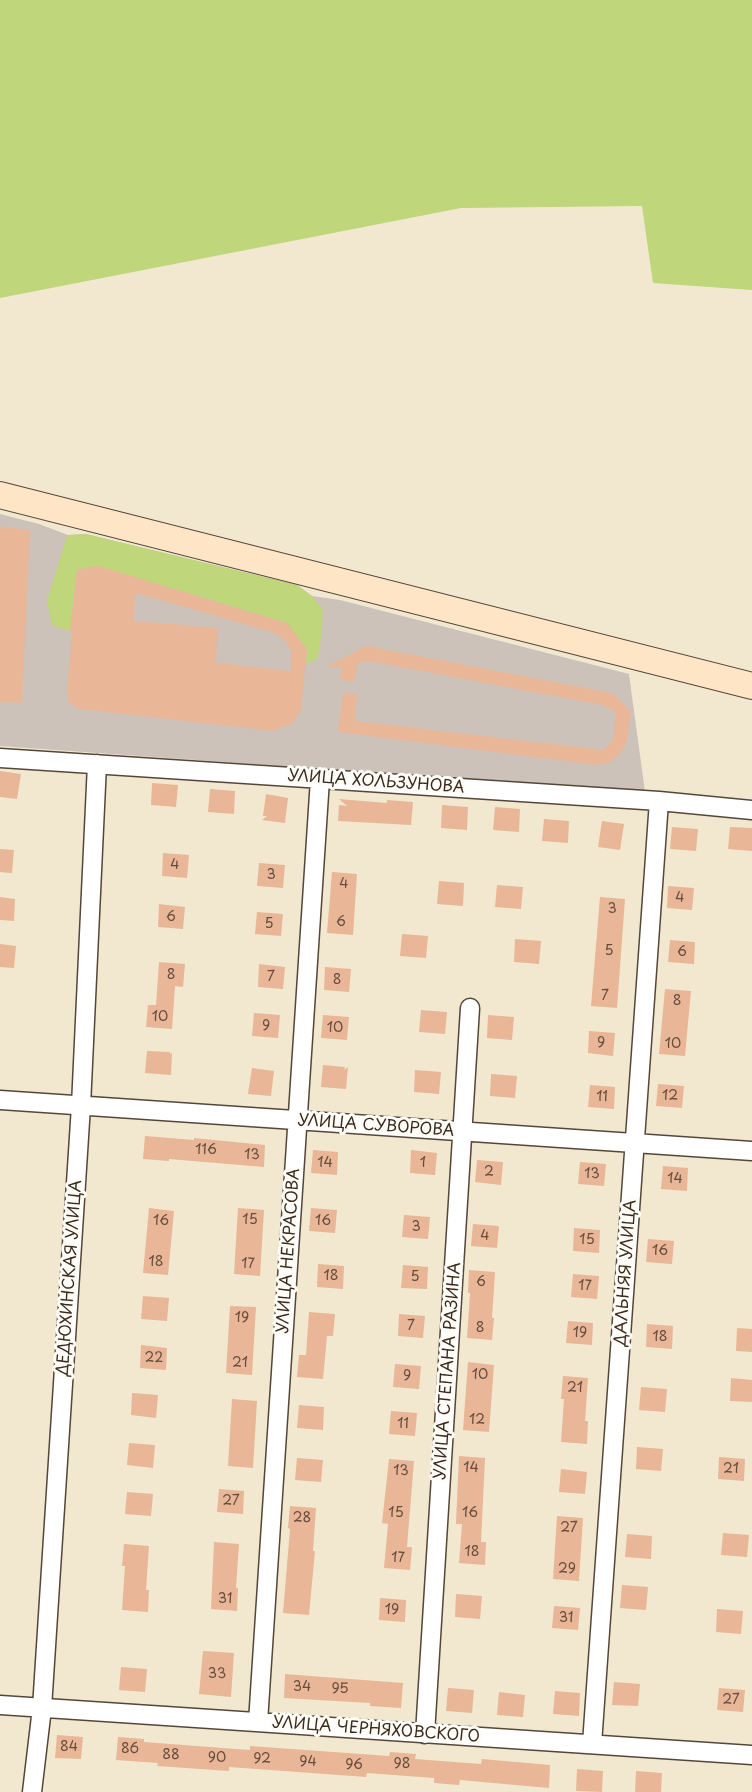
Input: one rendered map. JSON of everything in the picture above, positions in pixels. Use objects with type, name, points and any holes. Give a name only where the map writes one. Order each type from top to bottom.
[{"type":"main road","points":[[0,495],[752,686]]},
{"type":"street","name":"УЛИЦА ХОЛЬЗУНОВА","points":[[0,758],[659,801],[752,810]]},
{"type":"street","name":"ДЕДЮХИНСКАЯ УЛИЦА","points":[[32,1792],[42,1708],[81,1106],[97,764]]},
{"type":"street","name":"УЛИЦА НЕКРАСОВА","points":[[258,1722],[320,779]]},
{"type":"street","name":"ДАЛЬНЯЯ УЛИЦА","points":[[592,1744],[659,801]]},
{"type":"street","name":"УЛИЦА СТЕПАНА РАЗИНА","points":[[425,1734],[470,1008]]},
{"type":"street","name":"УЛИЦА СУВОРОВА","points":[[0,1100],[752,1151]]},
{"type":"street","name":"УЛИЦА ЧЕРНЯХОВСКОГО","points":[[0,1706],[752,1755]]},
{"type":"shaded area","points":[[0,514],[39,524],[68,535],[86,534],[297,585],[312,596],[340,600],[629,674],[645,792],[0,746]]},
{"type":"green space","points":[[0,0],[752,0],[752,290],[653,283],[642,206],[461,208],[0,298]]},
{"type":"green space","points":[[86,534],[297,585],[312,596],[323,610],[317,659],[306,664],[307,649],[287,623],[98,566],[77,570],[70,631],[52,625],[47,601],[66,539],[68,535]]},
{"type":"building","points":[[0,527],[30,530],[22,703],[0,702]]},
{"type":"building","points":[[98,566],[287,623],[307,649],[301,711],[293,723],[273,731],[79,709],[69,702],[67,692],[72,631],[70,631],[77,570]],"holes":[[[136,593],[275,633],[286,641],[291,651],[291,671],[216,663],[218,628],[133,621]]]},
{"type":"building","points":[[366,646],[612,693],[631,711],[626,744],[612,761],[597,765],[338,732],[343,693],[357,694],[355,721],[603,750],[613,741],[616,713],[603,705],[368,661],[358,663],[354,682],[340,680],[342,666],[329,668],[328,666]]},
{"type":"building","points":[[0,771],[21,774],[17,799],[0,797]]},
{"type":"building","points":[[152,783],[178,785],[176,807],[151,805]]},
{"type":"building","points":[[210,789],[235,791],[234,814],[208,812]]},
{"type":"building","points":[[266,794],[288,798],[285,823],[262,820],[267,816],[263,816]]},
{"type":"building","points":[[339,799],[387,803],[387,800],[413,802],[411,825],[338,821],[339,805],[347,806]]},
{"type":"building","points":[[442,805],[468,807],[467,830],[441,828]]},
{"type":"building","points":[[495,807],[520,809],[519,832],[493,830]]},
{"type":"building","points":[[544,819],[569,821],[568,843],[542,841]]},
{"type":"building","points":[[602,821],[624,824],[620,850],[598,847]]},
{"type":"building","points":[[672,827],[698,829],[696,851],[670,849]]},
{"type":"building","points":[[730,827],[752,828],[752,851],[728,849]]},
{"type":"building","points":[[0,849],[14,850],[12,873],[0,872]]},
{"type":"building","points":[[163,853],[189,855],[187,878],[162,876]]},
{"type":"building","points":[[259,863],[285,865],[283,888],[257,886]]},
{"type":"building","points":[[332,872],[357,874],[353,935],[327,933]]},
{"type":"building","points":[[439,881],[464,883],[463,906],[437,904]]},
{"type":"building","points":[[497,885],[523,887],[521,909],[495,907]]},
{"type":"building","points":[[668,886],[694,888],[692,910],[667,908]]},
{"type":"building","points":[[0,897],[15,899],[14,921],[0,920]]},
{"type":"building","points":[[600,897],[625,899],[617,1008],[591,1006]]},
{"type":"building","points":[[159,904],[185,907],[183,929],[158,927]]},
{"type":"building","points":[[257,912],[283,914],[281,936],[255,934]]},
{"type":"building","points":[[402,934],[428,936],[426,958],[400,956]]},
{"type":"building","points":[[515,939],[541,941],[539,964],[514,962]]},
{"type":"building","points":[[670,940],[695,942],[694,964],[668,962]]},
{"type":"building","points":[[0,944],[16,946],[14,968],[0,967]]},
{"type":"building","points":[[159,962],[185,964],[183,987],[175,986],[172,1029],[146,1027],[148,1005],[156,1005]]},
{"type":"building","points":[[259,964],[285,967],[283,989],[258,987]]},
{"type":"building","points":[[325,967],[351,969],[349,992],[324,990]]},
{"type":"building","points":[[665,989],[691,991],[685,1056],[659,1054]]},
{"type":"building","points":[[421,1010],[447,1012],[445,1034],[419,1032]]},
{"type":"building","points":[[254,1013],[280,1015],[278,1038],[252,1036]]},
{"type":"building","points":[[323,1015],[349,1017],[347,1040],[321,1038]]},
{"type":"building","points":[[488,1015],[514,1017],[512,1040],[487,1038]]},
{"type":"building","points":[[589,1031],[615,1033],[613,1056],[588,1053]]},
{"type":"building","points":[[147,1051],[172,1053],[171,1075],[145,1073]]},
{"type":"building","points":[[323,1065],[345,1067],[344,1070],[348,1067],[346,1089],[321,1087]]},
{"type":"building","points":[[252,1068],[274,1071],[271,1096],[248,1094]]},
{"type":"building","points":[[415,1070],[441,1072],[439,1094],[414,1092]]},
{"type":"building","points":[[491,1074],[517,1076],[515,1098],[490,1096]]},
{"type":"building","points":[[658,1084],[684,1086],[682,1108],[656,1106]]},
{"type":"building","points":[[590,1085],[615,1087],[614,1109],[588,1107]]},
{"type":"building","points":[[145,1136],[265,1145],[264,1167],[143,1159]]},
{"type":"building","points":[[313,1150],[338,1152],[337,1175],[311,1173]]},
{"type":"building","points":[[411,1150],[437,1153],[435,1175],[410,1173]]},
{"type":"building","points":[[477,1160],[503,1162],[501,1185],[475,1182]]},
{"type":"building","points":[[580,1162],[606,1164],[604,1186],[578,1184]]},
{"type":"building","points":[[663,1166],[688,1168],[687,1191],[661,1189]]},
{"type":"building","points":[[149,1208],[174,1211],[168,1275],[143,1273]]},
{"type":"building","points":[[238,1208],[264,1210],[260,1276],[234,1274]]},
{"type":"building","points":[[311,1208],[337,1210],[335,1233],[309,1231]]},
{"type":"building","points":[[404,1215],[430,1217],[428,1239],[402,1237]]},
{"type":"building","points":[[473,1224],[499,1226],[497,1248],[471,1246]]},
{"type":"building","points":[[574,1228],[600,1230],[599,1253],[573,1251]]},
{"type":"building","points":[[648,1239],[674,1241],[672,1264],[646,1262]]},
{"type":"building","points":[[318,1264],[344,1266],[343,1289],[317,1287]]},
{"type":"building","points":[[403,1265],[428,1267],[427,1289],[401,1288]]},
{"type":"building","points":[[469,1270],[495,1272],[492,1340],[467,1338]]},
{"type":"building","points":[[573,1274],[599,1276],[597,1299],[571,1297]]},
{"type":"building","points":[[143,1296],[169,1298],[167,1321],[141,1319]]},
{"type":"building","points":[[230,1306],[256,1307],[252,1375],[226,1373]]},
{"type":"building","points":[[309,1312],[335,1314],[333,1336],[327,1336],[323,1379],[297,1377],[299,1355],[306,1355]]},
{"type":"building","points":[[399,1314],[425,1316],[423,1338],[398,1336]]},
{"type":"building","points":[[568,1321],[593,1323],[592,1345],[566,1343]]},
{"type":"building","points":[[647,1324],[673,1326],[672,1349],[646,1347]]},
{"type":"building","points":[[737,1328],[752,1329],[752,1352],[736,1351]]},
{"type":"building","points":[[141,1345],[167,1348],[166,1370],[140,1368]]},
{"type":"building","points":[[468,1362],[494,1365],[489,1432],[463,1430]]},
{"type":"building","points":[[395,1364],[421,1366],[419,1389],[393,1387]]},
{"type":"building","points":[[563,1376],[588,1378],[585,1421],[588,1421],[587,1444],[561,1442]]},
{"type":"building","points":[[731,1378],[752,1380],[752,1402],[730,1401]]},
{"type":"building","points":[[641,1387],[667,1389],[665,1412],[639,1410]]},
{"type":"building","points":[[132,1393],[158,1395],[156,1418],[131,1415]]},
{"type":"building","points":[[232,1399],[257,1401],[253,1468],[228,1466]]},
{"type":"building","points":[[299,1405],[324,1407],[323,1430],[297,1428]]},
{"type":"building","points":[[391,1411],[417,1413],[415,1436],[389,1434]]},
{"type":"building","points":[[129,1443],[155,1445],[153,1468],[127,1465]]},
{"type":"building","points":[[637,1447],[663,1449],[661,1471],[636,1469]]},
{"type":"building","points":[[459,1456],[485,1458],[481,1542],[486,1542],[485,1565],[459,1563],[462,1524],[456,1524]]},
{"type":"building","points":[[719,1457],[745,1459],[744,1481],[718,1479]]},
{"type":"building","points":[[297,1458],[323,1460],[321,1482],[295,1480]]},
{"type":"building","points":[[389,1459],[414,1461],[407,1547],[412,1547],[410,1570],[384,1568],[388,1524],[382,1523]]},
{"type":"building","points":[[561,1469],[587,1472],[585,1494],[559,1492]]},
{"type":"building","points":[[219,1489],[244,1491],[243,1514],[217,1512]]},
{"type":"building","points":[[127,1492],[153,1494],[151,1516],[125,1514]]},
{"type":"building","points":[[290,1506],[316,1508],[313,1551],[315,1551],[309,1615],[283,1613]]},
{"type":"building","points":[[557,1516],[583,1518],[579,1581],[553,1579]]},
{"type":"building","points":[[723,1533],[749,1535],[747,1557],[721,1555]]},
{"type":"building","points":[[627,1534],[652,1536],[651,1559],[625,1557]]},
{"type":"building","points":[[214,1542],[239,1544],[237,1611],[211,1609]]},
{"type":"building","points":[[124,1544],[149,1546],[146,1590],[149,1590],[148,1612],[122,1610]]},
{"type":"building","points":[[622,1585],[648,1587],[646,1610],[620,1608]]},
{"type":"building","points":[[456,1594],[482,1596],[480,1619],[455,1617]]},
{"type":"building","points":[[380,1598],[406,1600],[405,1622],[379,1620]]},
{"type":"building","points":[[554,1606],[580,1608],[578,1630],[552,1628]]},
{"type":"building","points":[[717,1609],[743,1611],[741,1634],[716,1632]]},
{"type":"building","points":[[203,1651],[234,1653],[231,1697],[199,1694]]},
{"type":"building","points":[[121,1667],[147,1669],[145,1692],[119,1690]]},
{"type":"building","points":[[285,1674],[403,1683],[401,1708],[370,1706],[370,1703],[284,1698]]},
{"type":"building","points":[[614,1682],[640,1684],[638,1706],[612,1705]]},
{"type":"building","points":[[448,1688],[474,1690],[472,1713],[446,1711]]},
{"type":"building","points":[[719,1688],[745,1690],[743,1712],[717,1710]]},
{"type":"building","points":[[555,1691],[580,1693],[579,1716],[553,1714]]},
{"type":"building","points":[[499,1692],[525,1695],[523,1717],[497,1715]]},
{"type":"building","points":[[57,1735],[83,1737],[81,1759],[55,1758]]},
{"type":"building","points":[[118,1737],[144,1739],[144,1742],[250,1750],[250,1746],[389,1756],[390,1752],[416,1754],[415,1759],[481,1764],[482,1759],[550,1765],[549,1788],[460,1780],[459,1785],[434,1783],[434,1778],[367,1773],[366,1777],[229,1767],[229,1771],[157,1766],[158,1763],[116,1760]]},
{"type":"building","points":[[577,1769],[603,1771],[602,1792],[576,1791]]},
{"type":"building","points":[[636,1771],[662,1773],[661,1792],[635,1792]]}]
